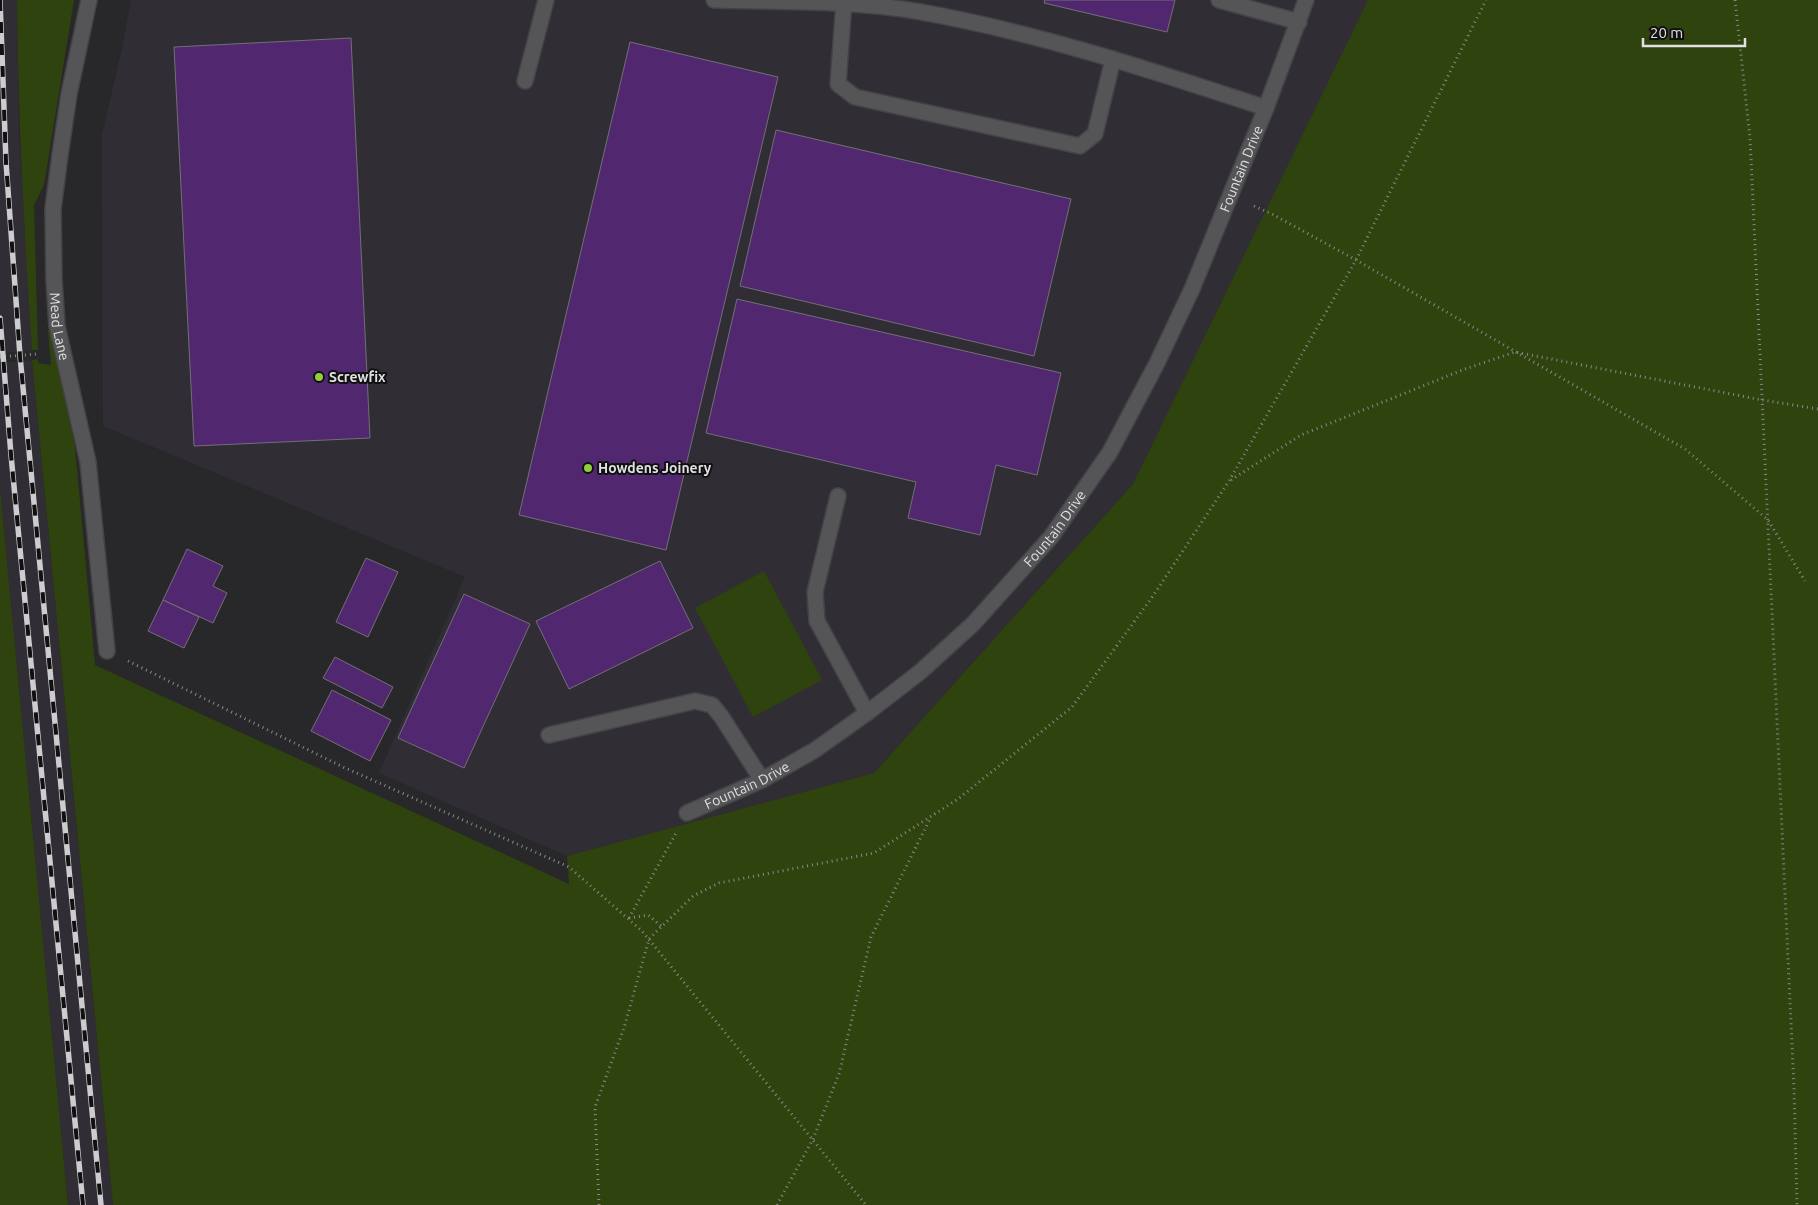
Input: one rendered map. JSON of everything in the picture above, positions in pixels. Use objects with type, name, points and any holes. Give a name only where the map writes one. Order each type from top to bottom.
[{"type":"street","name":"Mead Lane","points":[[88,0],[69,94],[53,210],[54,280],[57,326],[88,462],[107,651]]},
{"type":"street","points":[[525,80],[546,0]]},
{"type":"street","name":"Fountain Drive","points":[[714,0],[844,2],[920,11],[1019,33],[1113,59],[1266,108]]},
{"type":"street","points":[[1220,0],[1299,22]]},
{"type":"street","name":"Fountain Drive","points":[[687,813],[762,780],[815,750],[867,713],[920,672],[973,624],[1056,529],[1110,452],[1157,363],[1192,289],[1266,108],[1306,0]]},
{"type":"street","points":[[844,2],[838,84],[855,97],[1080,146],[1095,134],[1113,59]]},
{"type":"street","points":[[838,496],[816,592],[817,621],[867,713]]},
{"type":"street","points":[[549,735],[695,701],[712,705],[762,780]]},
{"type":"path","points":[[599,1205],[595,1107],[624,1028],[649,939],[693,896],[719,884],[874,854],[958,799],[1072,708],[1153,596],[1229,481],[1356,260],[1486,0]]},
{"type":"path","points":[[1734,0],[1750,138],[1794,1088],[1797,1205]]},
{"type":"path","points":[[1230,196],[1272,214],[1356,260],[1685,449],[1768,520],[1805,581]]},
{"type":"path","points":[[1229,481],[1300,435],[1465,369],[1515,352],[1762,400],[1818,409]]},
{"type":"path","points":[[107,651],[343,767],[569,867],[629,918],[649,939],[866,1205]]},
{"type":"path","points":[[629,918],[687,813]]},
{"type":"path","points":[[777,1205],[813,1139],[839,1074],[871,937],[931,816]]},
{"type":"path","points":[[629,918],[648,915],[662,926]]},
{"type":"shaded area","points":[[0,0],[17,0],[19,133],[32,350],[0,353]]},
{"type":"shaded area","points":[[131,0],[1369,0],[1133,484],[874,773],[567,856],[379,773],[465,577],[103,426],[102,135]]},
{"type":"shaded area","points":[[32,360],[113,1205],[68,1205],[0,488],[0,363]]},
{"type":"green space","points":[[17,0],[74,0],[44,185],[34,205],[38,350],[32,350],[26,262]]},
{"type":"green space","points":[[1368,0],[1818,0],[1818,1205],[113,1205],[32,360],[38,359],[38,363],[51,365],[48,331],[51,331],[75,447],[95,665],[569,884],[567,856],[874,773],[1133,484]]},
{"type":"green space","points":[[0,488],[68,1205],[0,1205]]},
{"type":"green space","points":[[764,571],[822,680],[753,717],[695,608]]},
{"type":"building","points":[[1045,0],[1175,0],[1167,32],[1044,3]]},
{"type":"building","points":[[351,38],[370,438],[194,446],[174,47]]},
{"type":"building","points":[[630,42],[778,77],[666,550],[519,515]]},
{"type":"building","points":[[776,130],[1071,199],[1034,356],[740,286]]},
{"type":"building","points":[[737,299],[1061,373],[1037,475],[996,465],[980,535],[908,518],[916,482],[706,433]]},
{"type":"building","points":[[187,549],[223,566],[213,586],[227,593],[213,623],[163,600]]},
{"type":"building","points":[[366,558],[398,572],[368,637],[336,622]]},
{"type":"building","points":[[660,561],[693,628],[569,689],[536,621]]},
{"type":"building","points":[[464,594],[530,624],[464,768],[398,738]]},
{"type":"building","points":[[163,600],[199,617],[184,648],[148,631]]},
{"type":"building","points":[[335,657],[393,687],[382,708],[323,678]]},
{"type":"building","points":[[332,690],[391,720],[370,761],[311,731]]},
{"type":"railway","points":[[0,0],[6,162],[20,356],[101,1205]]},
{"type":"railway","points":[[0,318],[11,455],[83,1205]]},
{"type":"place","name":"Screwfix","points":[[319,377]]},
{"type":"place","name":"Howdens Joinery","points":[[588,468]]}]
